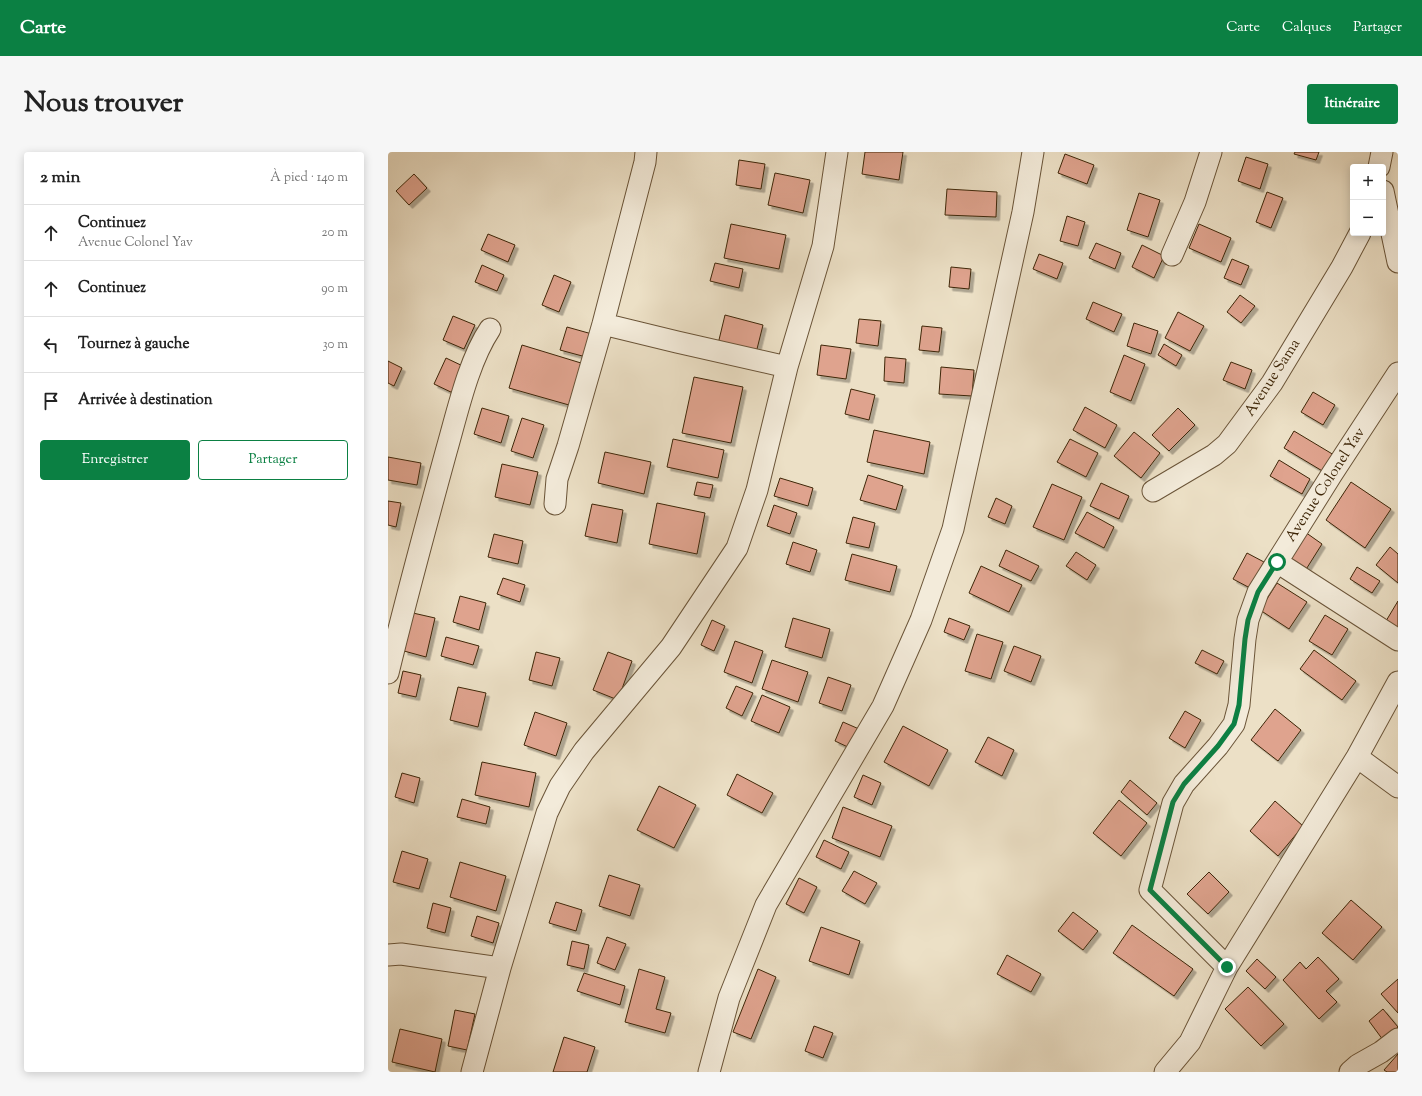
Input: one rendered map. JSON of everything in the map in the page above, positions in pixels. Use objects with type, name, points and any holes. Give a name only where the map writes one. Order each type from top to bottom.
[{"type":"street","points":[[555,504],[557,479],[603,324],[645,162],[646,152]]},
{"type":"street","points":[[472,1072],[500,968],[547,813],[560,786],[584,751],[671,647],[736,548],[758,490],[787,367],[823,246],[837,152]]},
{"type":"street","points":[[709,1072],[729,998],[766,905],[883,706],[924,613],[953,529],[1022,219],[1033,152]]},
{"type":"street","points":[[1172,255],[1195,202],[1211,152]]},
{"type":"street","points":[[1380,164],[1382,152]]},
{"type":"street","points":[[1385,200],[1398,262]]},
{"type":"street","name":"Avenue Sama","points":[[1152,491],[1214,455],[1227,444],[1272,383],[1342,267],[1358,236]]},
{"type":"street","points":[[603,324],[787,367]]},
{"type":"street","points":[[388,673],[414,566],[460,402],[480,345],[490,329]]},
{"type":"street","name":"Avenue Colonel Yav","points":[[1227,967],[1150,890],[1173,802],[1184,784],[1218,746],[1234,724],[1239,705],[1248,620],[1258,592],[1332,474],[1398,373]]},
{"type":"street","points":[[1277,562],[1398,640]]},
{"type":"street","points":[[1165,1072],[1190,1042],[1227,967],[1357,757],[1398,682]]},
{"type":"street","points":[[1357,757],[1398,787]]},
{"type":"street","points":[[388,955],[401,954],[500,968]]},
{"type":"street","points":[[1350,1072],[1358,1065],[1382,1052],[1398,1039]]},
{"type":"building","points":[[865,152],[903,152],[899,180],[862,174]]},
{"type":"building","points":[[1295,152],[1319,152],[1316,160],[1294,154]]},
{"type":"building","points":[[1065,154],[1094,165],[1087,184],[1058,173]]},
{"type":"building","points":[[1246,157],[1268,164],[1260,189],[1238,181]]},
{"type":"building","points":[[739,160],[765,164],[761,189],[736,185]]},
{"type":"building","points":[[775,173],[810,180],[803,213],[768,205]]},
{"type":"building","points":[[414,174],[427,188],[409,205],[396,191]]},
{"type":"building","points":[[947,189],[997,192],[996,217],[945,215]]},
{"type":"building","points":[[1267,192],[1283,198],[1271,228],[1256,222]]},
{"type":"building","points":[[1139,193],[1160,200],[1148,237],[1127,230]]},
{"type":"building","points":[[1067,216],[1085,222],[1078,246],[1060,241]]},
{"type":"building","points":[[731,224],[786,235],[779,269],[724,258]]},
{"type":"building","points":[[1199,224],[1231,238],[1221,262],[1189,248]]},
{"type":"building","points":[[488,234],[515,245],[508,262],[481,250]]},
{"type":"building","points":[[1096,243],[1121,253],[1115,269],[1089,258]]},
{"type":"building","points":[[1142,245],[1164,256],[1154,278],[1132,267]]},
{"type":"building","points":[[1039,254],[1063,263],[1057,279],[1033,269]]},
{"type":"building","points":[[1232,259],[1249,266],[1241,285],[1224,278]]},
{"type":"building","points":[[715,263],[743,269],[739,288],[710,281]]},
{"type":"building","points":[[482,265],[504,275],[497,291],[475,282]]},
{"type":"building","points":[[951,267],[971,269],[969,289],[949,287]]},
{"type":"building","points":[[554,275],[571,282],[559,312],[542,305]]},
{"type":"building","points":[[1240,295],[1255,306],[1241,323],[1227,312]]},
{"type":"building","points":[[1093,302],[1122,314],[1114,332],[1086,319]]},
{"type":"building","points":[[1178,312],[1204,326],[1190,351],[1165,338]]},
{"type":"building","points":[[725,315],[763,325],[756,353],[718,344]]},
{"type":"building","points":[[453,316],[475,325],[464,349],[443,340]]},
{"type":"building","points":[[859,319],[881,321],[878,346],[856,343]]},
{"type":"building","points":[[1134,323],[1158,331],[1151,354],[1127,346]]},
{"type":"building","points":[[922,326],[942,328],[939,352],[919,350]]},
{"type":"building","points":[[567,327],[592,334],[586,357],[560,350]]},
{"type":"building","points":[[1164,344],[1182,355],[1176,366],[1158,355]]},
{"type":"building","points":[[522,345],[581,363],[569,405],[509,388]]},
{"type":"building","points":[[821,345],[851,349],[846,379],[817,375]]},
{"type":"building","points":[[1124,355],[1145,364],[1131,401],[1110,392]]},
{"type":"building","points":[[885,357],[906,359],[904,383],[884,381]]},
{"type":"building","points":[[446,358],[467,368],[455,394],[434,384]]},
{"type":"building","points":[[388,361],[402,368],[394,386],[388,383]]},
{"type":"building","points":[[1231,362],[1252,370],[1245,389],[1223,380]]},
{"type":"building","points":[[941,367],[974,370],[972,396],[939,394]]},
{"type":"building","points":[[694,377],[743,387],[731,443],[682,433]]},
{"type":"building","points":[[851,389],[875,395],[869,420],[845,414]]},
{"type":"building","points":[[1313,392],[1335,405],[1323,425],[1301,412]]},
{"type":"building","points":[[1085,407],[1117,425],[1105,448],[1073,430]]},
{"type":"building","points":[[482,408],[509,416],[501,443],[474,434]]},
{"type":"building","points":[[1178,408],[1195,425],[1169,451],[1152,435]]},
{"type":"building","points":[[522,418],[544,425],[533,458],[511,451]]},
{"type":"building","points":[[874,430],[930,442],[924,474],[867,462]]},
{"type":"building","points":[[1294,431],[1334,455],[1324,472],[1284,448]]},
{"type":"building","points":[[1134,432],[1160,453],[1141,478],[1114,456]]},
{"type":"building","points":[[673,439],[724,450],[718,478],[667,467]]},
{"type":"building","points":[[1070,439],[1098,453],[1086,477],[1057,462]]},
{"type":"building","points":[[605,452],[651,462],[644,494],[598,483]]},
{"type":"building","points":[[388,457],[421,463],[417,485],[388,480]]},
{"type":"building","points":[[1279,460],[1310,479],[1302,494],[1270,476]]},
{"type":"building","points":[[502,464],[538,472],[530,505],[495,497]]},
{"type":"building","points":[[868,475],[903,486],[896,510],[860,500]]},
{"type":"building","points":[[780,478],[813,488],[808,506],[774,496]]},
{"type":"building","points":[[697,482],[713,485],[710,498],[694,495]]},
{"type":"building","points":[[1351,482],[1391,509],[1365,548],[1326,520]]},
{"type":"building","points":[[1101,483],[1129,496],[1119,519],[1090,506]]},
{"type":"building","points":[[1052,484],[1082,497],[1064,540],[1033,527]]},
{"type":"building","points":[[996,498],[1012,506],[1005,524],[988,517]]},
{"type":"building","points":[[388,501],[401,503],[396,527],[388,525]]},
{"type":"building","points":[[657,503],[705,513],[697,554],[649,544]]},
{"type":"building","points":[[592,504],[623,510],[617,543],[585,536]]},
{"type":"building","points":[[774,505],[797,513],[790,534],[767,526]]},
{"type":"building","points":[[1087,512],[1114,527],[1104,548],[1075,533]]},
{"type":"building","points":[[853,517],[875,523],[869,548],[846,543]]},
{"type":"building","points":[[1305,532],[1322,544],[1305,571],[1288,559]]},
{"type":"building","points":[[494,534],[523,541],[518,564],[488,557]]},
{"type":"building","points":[[793,542],[817,550],[810,572],[786,564]]},
{"type":"building","points":[[1390,547],[1398,554],[1398,583],[1376,565]]},
{"type":"building","points":[[1006,550],[1039,566],[1031,581],[999,566]]},
{"type":"building","points":[[1076,552],[1096,565],[1087,580],[1066,566]]},
{"type":"building","points":[[1247,553],[1264,562],[1250,588],[1233,579]]},
{"type":"building","points":[[852,554],[897,566],[890,592],[845,580]]},
{"type":"building","points":[[981,566],[1022,585],[1009,612],[969,593]]},
{"type":"building","points":[[1357,567],[1380,581],[1372,593],[1350,579]]},
{"type":"building","points":[[503,578],[525,585],[520,602],[497,594]]},
{"type":"building","points":[[1277,583],[1307,602],[1289,629],[1260,610]]},
{"type":"building","points":[[460,596],[486,603],[479,630],[453,622]]},
{"type":"building","points":[[1398,601],[1398,628],[1386,621]]},
{"type":"building","points":[[413,613],[435,618],[426,657],[404,651]]},
{"type":"building","points":[[1325,615],[1348,629],[1332,655],[1309,641]]},
{"type":"building","points":[[793,618],[830,629],[822,658],[785,647]]},
{"type":"building","points":[[949,618],[970,626],[964,640],[944,632]]},
{"type":"building","points":[[712,620],[725,626],[714,651],[701,645]]},
{"type":"building","points":[[977,634],[1003,642],[991,679],[965,671]]},
{"type":"building","points":[[446,637],[479,646],[473,665],[441,656]]},
{"type":"building","points":[[735,641],[763,651],[752,683],[724,672]]},
{"type":"building","points":[[1014,646],[1041,656],[1031,682],[1004,671]]},
{"type":"building","points":[[1202,650],[1224,661],[1217,674],[1195,663]]},
{"type":"building","points":[[1314,650],[1356,681],[1342,700],[1300,669]]},
{"type":"building","points":[[536,652],[560,658],[552,686],[529,680]]},
{"type":"building","points":[[608,652],[632,661],[618,700],[593,690]]},
{"type":"building","points":[[772,660],[808,672],[798,702],[762,689]]},
{"type":"building","points":[[403,671],[421,675],[416,697],[398,693]]},
{"type":"building","points":[[828,677],[851,685],[842,711],[819,703]]},
{"type":"building","points":[[736,686],[753,693],[742,716],[726,708]]},
{"type":"building","points":[[458,687],[486,693],[478,727],[450,720]]},
{"type":"building","points":[[762,695],[790,707],[779,733],[751,721]]},
{"type":"building","points":[[1275,709],[1301,730],[1278,761],[1251,740]]},
{"type":"building","points":[[1185,711],[1201,720],[1185,748],[1169,738]]},
{"type":"building","points":[[535,712],[567,723],[556,756],[524,745]]},
{"type":"building","points":[[843,722],[859,729],[850,748],[835,741]]},
{"type":"building","points":[[903,726],[948,750],[929,786],[884,762]]},
{"type":"building","points":[[988,737],[1014,750],[1002,776],[975,762]]},
{"type":"building","points":[[482,762],[536,773],[529,807],[475,795]]},
{"type":"building","points":[[402,773],[420,778],[414,803],[395,797]]},
{"type":"building","points":[[737,774],[773,793],[762,813],[727,795]]},
{"type":"building","points":[[863,775],[881,783],[872,805],[854,797]]},
{"type":"building","points":[[1130,780],[1157,803],[1147,815],[1121,792]]},
{"type":"building","points":[[659,786],[696,805],[674,848],[637,830]]},
{"type":"building","points":[[462,799],[490,807],[486,824],[457,817]]},
{"type":"building","points":[[1119,800],[1147,823],[1121,856],[1093,833]]},
{"type":"building","points":[[1275,801],[1303,826],[1278,856],[1250,831]]},
{"type":"building","points":[[843,807],[892,826],[880,857],[832,838]]},
{"type":"building","points":[[824,840],[849,852],[841,869],[816,857]]},
{"type":"building","points":[[402,851],[428,859],[419,889],[393,882]]},
{"type":"building","points":[[460,862],[506,876],[496,911],[450,897]]},
{"type":"building","points":[[854,871],[877,883],[865,904],[842,891]]},
{"type":"building","points":[[1209,872],[1229,892],[1208,914],[1187,894]]},
{"type":"building","points":[[609,875],[640,885],[630,916],[599,906]]},
{"type":"building","points":[[799,878],[817,887],[804,913],[786,904]]},
{"type":"building","points":[[1351,900],[1382,927],[1353,960],[1322,933]]},
{"type":"building","points":[[556,902],[582,910],[576,931],[549,923]]},
{"type":"building","points":[[433,903],[451,908],[445,933],[427,928]]},
{"type":"building","points":[[1073,912],[1098,931],[1083,950],[1058,931]]},
{"type":"building","points":[[477,916],[499,923],[493,943],[471,936]]},
{"type":"building","points":[[1132,925],[1193,969],[1174,996],[1113,953]]},
{"type":"building","points":[[821,927],[860,941],[849,975],[809,961]]},
{"type":"building","points":[[607,937],[626,944],[615,970],[597,963]]},
{"type":"building","points":[[572,941],[589,945],[584,969],[567,965]]},
{"type":"building","points":[[1007,955],[1041,974],[1031,992],[997,974]]},
{"type":"building","points":[[1318,957],[1339,979],[1326,991],[1337,1002],[1319,1019],[1283,980],[1300,962],[1306,969]]},
{"type":"building","points":[[1257,959],[1276,977],[1265,989],[1246,971]]},
{"type":"building","points":[[639,969],[665,977],[656,1009],[671,1013],[665,1033],[625,1022]]},
{"type":"building","points":[[758,969],[776,977],[751,1039],[733,1032]]},
{"type":"building","points":[[584,973],[625,986],[620,1005],[577,991]]},
{"type":"building","points":[[1398,979],[1398,1013],[1381,994]]},
{"type":"building","points":[[1248,987],[1284,1024],[1261,1046],[1225,1009]]},
{"type":"building","points":[[1383,1009],[1398,1027],[1383,1040],[1369,1021]]},
{"type":"building","points":[[455,1010],[475,1014],[467,1050],[448,1046]]},
{"type":"building","points":[[814,1026],[833,1033],[823,1058],[805,1051]]},
{"type":"building","points":[[400,1029],[442,1039],[435,1072],[392,1062]]},
{"type":"building","points":[[564,1037],[595,1047],[587,1072],[553,1072]]},
{"type":"building","points":[[1398,1054],[1398,1072],[1387,1072],[1384,1070]]},
{"type":"route","points":[[1227,967],[1150,890],[1173,802],[1184,784],[1218,746],[1234,724],[1239,705],[1248,620],[1258,592],[1277,562]]}]
